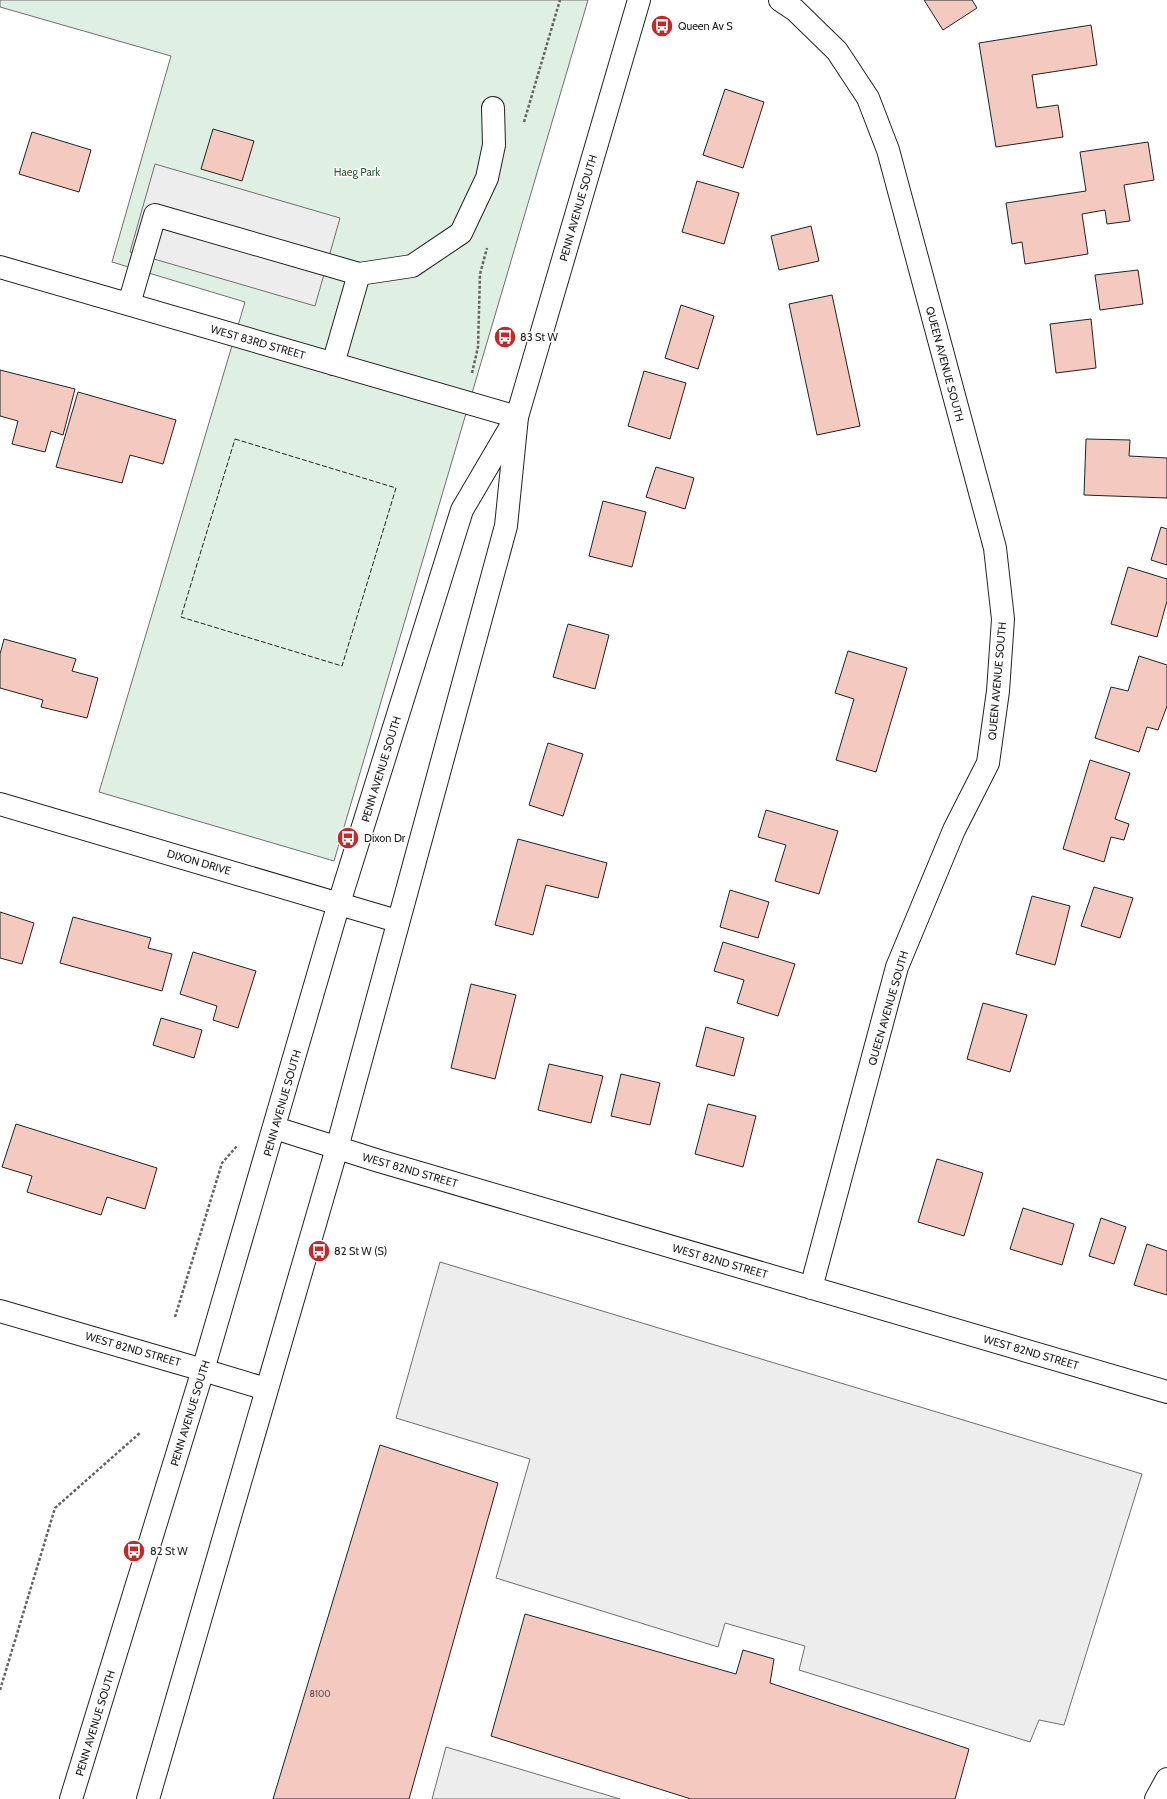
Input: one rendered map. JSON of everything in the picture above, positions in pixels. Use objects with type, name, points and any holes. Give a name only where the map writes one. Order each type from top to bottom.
[{"type":"street","name":"PENN AVENUE SOUTH","points":[[148,1799],[337,1148],[397,921],[506,526],[517,417],[639,0]]},
{"type":"street","name":"QUEEN AVENUE SOUTH","points":[[780,0],[795,10],[837,51],[868,98],[888,150],[995,548],[1003,619],[998,691],[988,763],[954,830],[897,967],[811,1288]]},
{"type":"street","points":[[129,304],[155,215],[359,274],[412,266],[461,233],[487,178],[494,145],[493,108]]},
{"type":"street","name":"WEST 83RD STREET","points":[[0,266],[517,417]]},
{"type":"street","points":[[333,364],[359,274]]},
{"type":"street","name":"PENN AVENUE SOUTH","points":[[71,1799],[203,1370],[340,903],[462,510],[517,417]]},
{"type":"street","name":"DIXON DRIVE","points":[[0,804],[397,921]]},
{"type":"street","name":"WEST 82ND STREET","points":[[275,1128],[337,1148],[1167,1392]]},
{"type":"street","name":"WEST 82ND STREET","points":[[0,1311],[266,1389]]},
{"type":"street","points":[[1156,1799],[1167,1779]]},
{"type":"path","points":[[175,1317],[222,1163],[237,1145]]},
{"type":"path","points":[[0,1690],[55,1508],[141,1432]]},
{"type":"green space","name":"Haeg Park","points":[[0,0],[588,0],[334,861],[99,792],[245,302],[112,262],[171,56],[0,7]]},
{"type":"shaded area","points":[[155,164],[340,218],[315,306],[130,252]]},
{"type":"shaded area","points":[[440,1262],[1142,1474],[1064,1725],[1039,1720],[1030,1742],[799,1670],[805,1646],[725,1623],[718,1647],[496,1578],[530,1459],[396,1418]]},
{"type":"shaded area","points":[[446,1747],[620,1799],[432,1799]]},
{"type":"building","points":[[924,0],[972,0],[977,8],[943,30]]},
{"type":"building","points":[[1091,25],[1097,65],[1032,75],[1037,108],[1058,105],[1063,137],[996,147],[979,43]]},
{"type":"building","points":[[725,89],[764,102],[743,168],[703,155]]},
{"type":"building","points":[[213,129],[254,141],[242,181],[201,169]]},
{"type":"building","points":[[32,132],[91,150],[79,192],[19,174]]},
{"type":"building","points":[[1148,142],[1154,180],[1124,185],[1130,221],[1107,224],[1105,210],[1082,214],[1088,254],[1025,264],[1022,242],[1012,244],[1006,203],[1086,191],[1080,152]]},
{"type":"building","points":[[697,181],[739,193],[724,244],[682,232]]},
{"type":"building","points":[[811,226],[819,261],[779,270],[771,236]]},
{"type":"building","points":[[1138,270],[1143,304],[1100,310],[1095,275]]},
{"type":"building","points":[[832,295],[860,426],[817,435],[789,304]]},
{"type":"building","points":[[681,305],[714,316],[698,369],[665,358]]},
{"type":"building","points":[[1091,319],[1096,368],[1056,373],[1050,324]]},
{"type":"building","points":[[0,370],[75,389],[63,435],[51,431],[45,452],[12,444],[18,421],[0,416]]},
{"type":"building","points":[[644,371],[686,383],[670,439],[628,426]]},
{"type":"building","points":[[78,392],[176,420],[163,464],[130,455],[122,483],[56,467]]},
{"type":"building","points":[[1086,439],[1130,440],[1129,456],[1167,458],[1167,498],[1084,495]]},
{"type":"building","points":[[656,467],[694,478],[685,509],[646,497]]},
{"type":"building","points":[[603,501],[646,512],[632,567],[589,556]]},
{"type":"building","points":[[1161,527],[1167,529],[1167,565],[1151,560]]},
{"type":"building","points":[[1128,567],[1167,579],[1167,601],[1157,637],[1111,624]]},
{"type":"building","points":[[568,624],[609,635],[595,689],[553,677]]},
{"type":"building","points":[[4,639],[76,659],[72,671],[98,678],[87,718],[41,707],[43,700],[0,688],[0,654]]},
{"type":"building","points":[[848,651],[907,668],[876,772],[836,760],[854,699],[835,693]]},
{"type":"building","points":[[1139,656],[1167,665],[1167,706],[1158,730],[1147,727],[1139,752],[1095,738],[1111,687],[1128,691]]},
{"type":"building","points":[[548,743],[583,754],[563,816],[529,805]]},
{"type":"building","points":[[1090,760],[1130,773],[1115,819],[1129,824],[1124,840],[1111,837],[1104,862],[1063,849]]},
{"type":"building","points":[[766,810],[838,831],[819,894],[775,881],[786,845],[758,837]]},
{"type":"building","points":[[518,839],[607,863],[598,898],[546,885],[533,935],[495,925]]},
{"type":"building","points":[[1094,887],[1133,898],[1120,938],[1081,926]]},
{"type":"building","points":[[730,890],[769,902],[758,938],[720,927]]},
{"type":"building","points":[[1032,896],[1070,906],[1055,965],[1016,954]]},
{"type":"building","points":[[0,912],[34,923],[22,964],[0,958]]},
{"type":"building","points":[[73,917],[151,938],[148,948],[172,954],[162,991],[60,963]]},
{"type":"building","points":[[723,942],[795,964],[778,1016],[737,1003],[744,980],[714,971]]},
{"type":"building","points":[[193,952],[256,971],[238,1028],[213,1020],[217,1006],[180,994]]},
{"type":"building","points":[[471,984],[516,995],[495,1079],[451,1068]]},
{"type":"building","points":[[983,1003],[1027,1015],[1010,1072],[967,1059]]},
{"type":"building","points":[[161,1018],[202,1030],[194,1058],[153,1045]]},
{"type":"building","points":[[706,1027],[744,1038],[734,1076],[696,1066]]},
{"type":"building","points":[[549,1064],[603,1076],[591,1123],[538,1110]]},
{"type":"building","points":[[621,1074],[660,1083],[650,1125],[611,1116]]},
{"type":"building","points":[[708,1104],[756,1116],[743,1167],[695,1154]]},
{"type":"building","points":[[16,1124],[157,1168],[145,1209],[107,1197],[101,1215],[27,1192],[32,1176],[2,1167]]},
{"type":"building","points":[[937,1159],[983,1173],[964,1236],[918,1222]]},
{"type":"building","points":[[1023,1208],[1074,1224],[1062,1265],[1010,1249]]},
{"type":"building","points":[[1101,1218],[1126,1227],[1114,1264],[1089,1256]]},
{"type":"building","points":[[1147,1244],[1167,1251],[1167,1295],[1134,1285]]},
{"type":"building","points":[[380,1445],[498,1483],[409,1799],[273,1799]]},
{"type":"building","points":[[525,1614],[736,1674],[743,1650],[774,1659],[770,1683],[969,1749],[955,1799],[691,1799],[491,1736]]},
{"type":"fence","points":[[235,439],[396,488],[342,666],[181,617],[235,439]]},
{"type":"place","name":"Queen Av S","points":[[662,26]]},
{"type":"place","name":"83 St W","points":[[505,337]]},
{"type":"place","name":"Dixon Dr","points":[[348,838]]},
{"type":"place","name":"82 St W (S)","points":[[319,1251]]},
{"type":"place","name":"82 St W","points":[[134,1551]]}]
